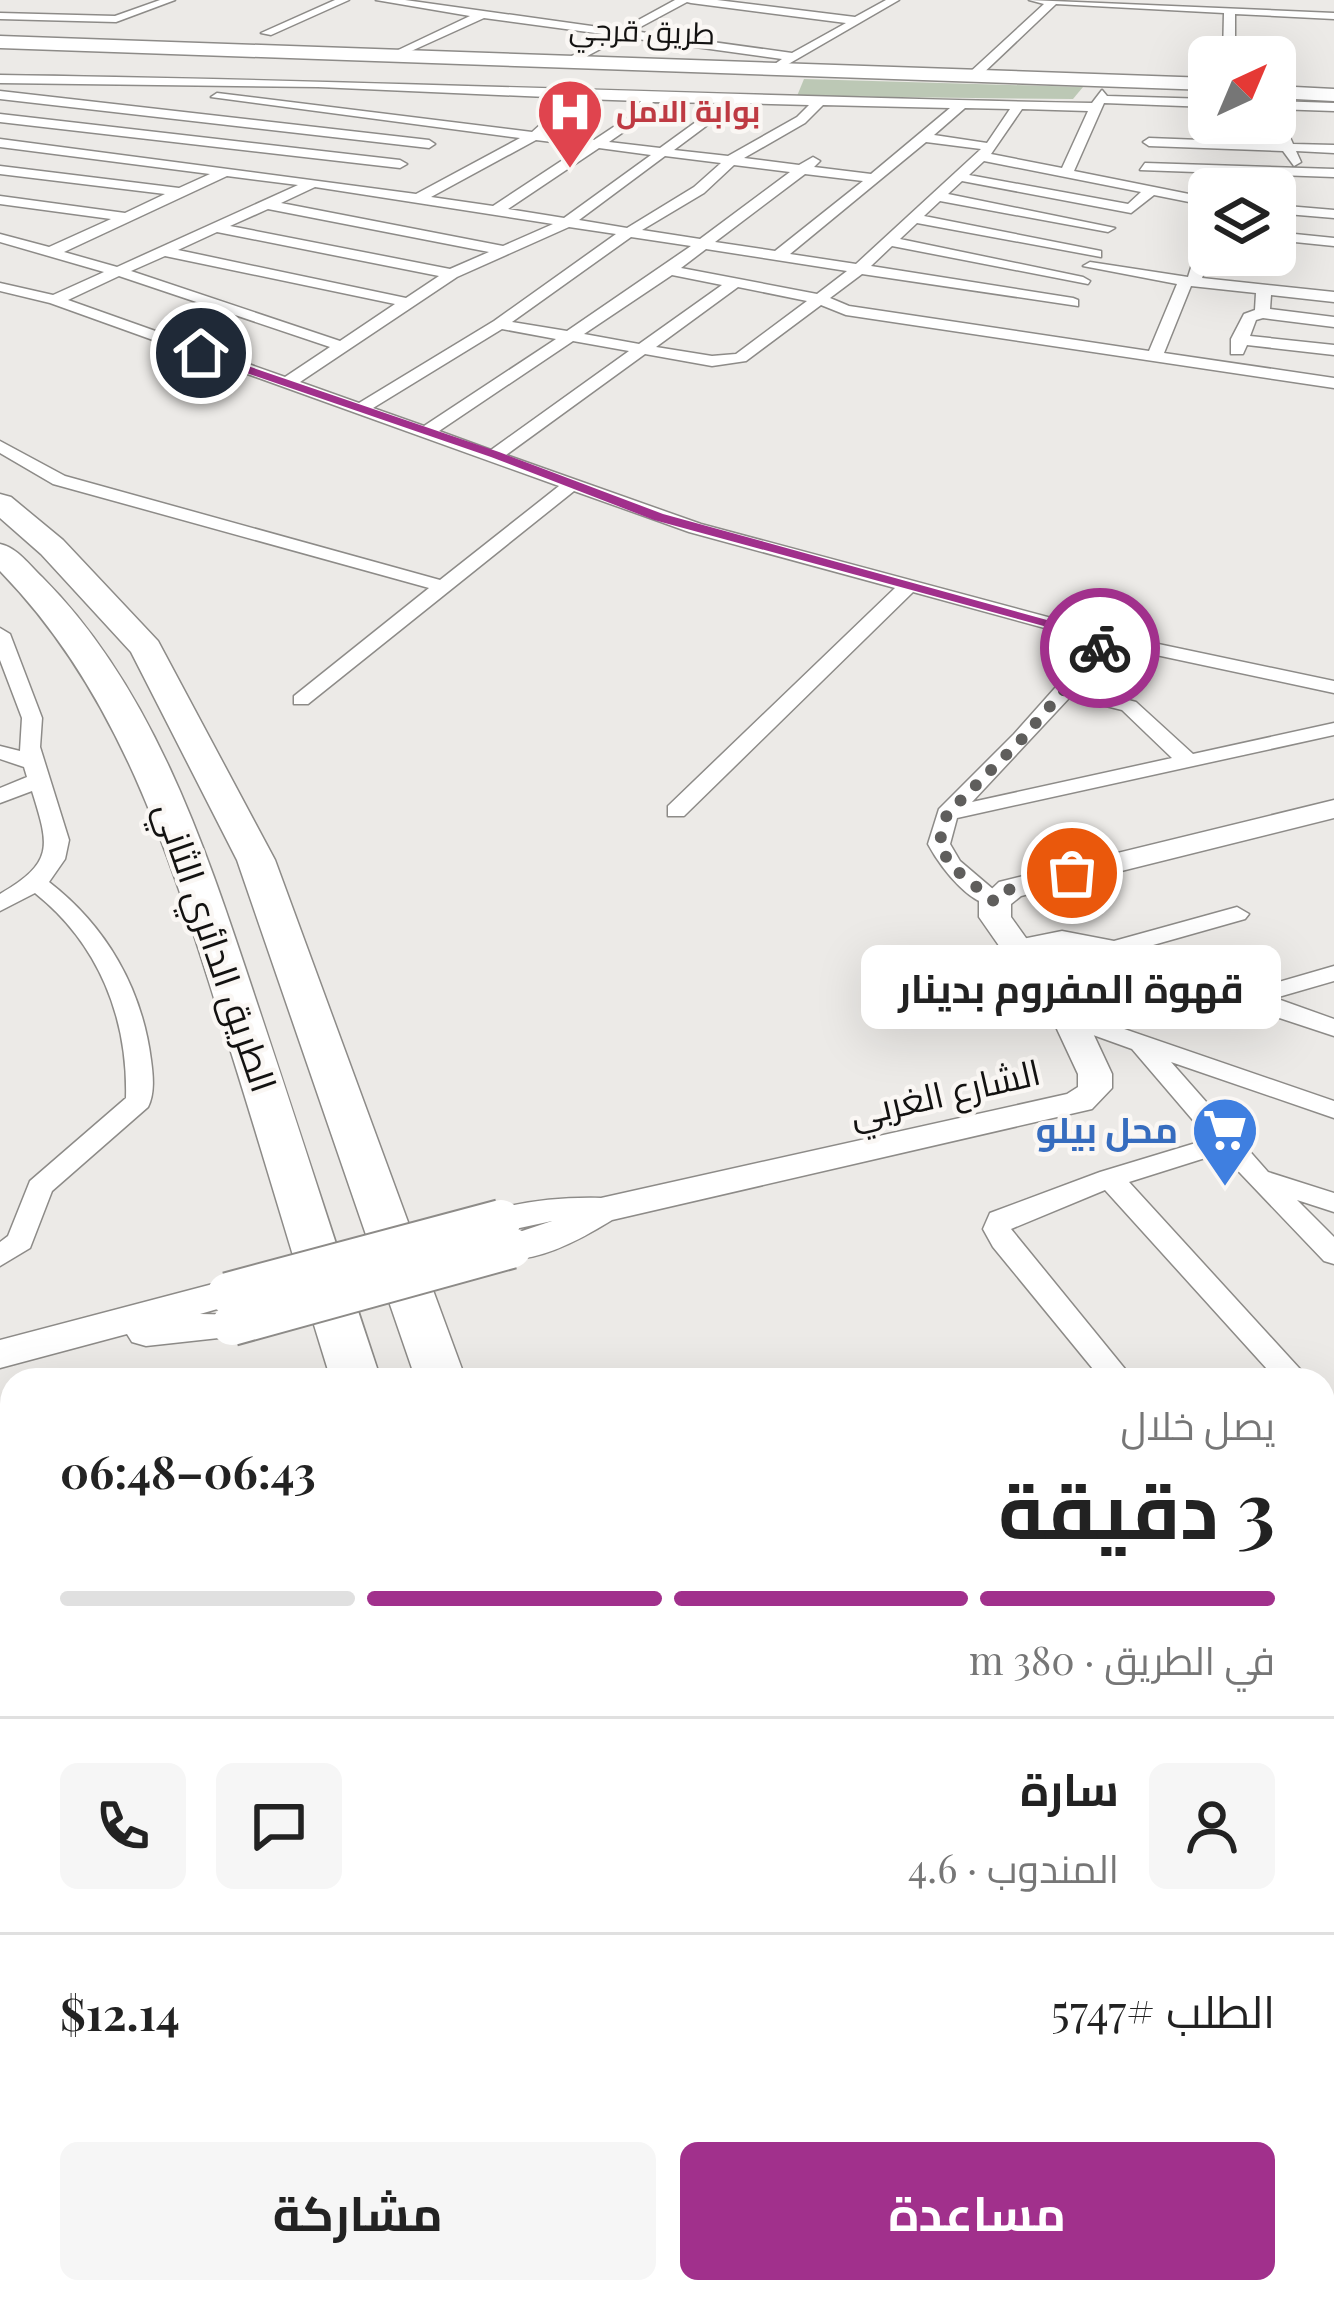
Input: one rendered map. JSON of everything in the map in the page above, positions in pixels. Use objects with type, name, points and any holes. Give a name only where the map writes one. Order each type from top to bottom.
[{"type":"highway","name":"طريق قرجي","points":[[0,46],[785,62],[1188,86]]},
{"type":"highway","name":"طريق قرجي","points":[[0,46],[550,65],[1100,97],[1188,89]]},
{"type":"highway","points":[[1296,91],[1334,92]]},
{"type":"highway","name":"الطريق الدائري الثاني","points":[[0,503],[52,547],[146,648],[256,860],[437,1368]]},
{"type":"highway","name":"الطريق الدائري الثاني","points":[[0,553],[91,656],[149,754],[196,878],[352,1368]]},
{"type":"street","points":[[0,16],[116,19],[170,0]]},
{"type":"street","points":[[267,33],[344,0]]},
{"type":"street","points":[[381,0],[785,62],[895,0]]},
{"type":"street","points":[[398,54],[513,0]]},
{"type":"street","points":[[574,59],[687,0],[857,21]]},
{"type":"street","points":[[1034,0],[1334,16]]},
{"type":"street","points":[[973,76],[1053,1]]},
{"type":"street","points":[[1229,36],[1230,12]]},
{"type":"street","points":[[0,79],[315,85],[483,106],[550,65]]},
{"type":"street","points":[[0,142],[34,122],[62,80]]},
{"type":"street","points":[[88,80],[872,178]]},
{"type":"street","points":[[195,167],[315,85]]},
{"type":"street","points":[[516,89],[580,96],[818,103],[1019,105],[1100,97],[1188,102]]},
{"type":"street","points":[[0,95],[429,144]]},
{"type":"street","points":[[415,200],[538,134],[580,96]]},
{"type":"street","points":[[1067,172],[1100,97]]},
{"type":"street","points":[[492,213],[631,121],[650,98]]},
{"type":"street","points":[[285,384],[452,274],[563,224],[734,100]]},
{"type":"street","points":[[860,124],[886,102]]},
{"type":"street","points":[[360,409],[499,324],[626,234],[699,190],[733,159],[801,120],[818,103]]},
{"type":"street","points":[[777,257],[872,178],[891,168],[962,104]]},
{"type":"street","points":[[499,324],[712,362],[740,358],[857,271],[939,197],[986,152],[1019,105]]},
{"type":"street","points":[[1296,106],[1334,107]]},
{"type":"street","points":[[345,187],[400,164],[468,115]]},
{"type":"street","points":[[0,118],[400,164]]},
{"type":"street","points":[[925,138],[1188,198]]},
{"type":"street","points":[[0,142],[345,187],[1072,303]]},
{"type":"street","points":[[1149,142],[1334,149]]},
{"type":"street","points":[[1289,144],[1295,168]]},
{"type":"street","points":[[428,431],[669,270],[820,154]]},
{"type":"street","points":[[1145,167],[1188,168]]},
{"type":"street","points":[[0,170],[183,192]]},
{"type":"street","points":[[53,251],[227,171]]},
{"type":"street","points":[[1296,172],[1334,173]]},
{"type":"street","points":[[960,177],[1118,207],[1137,208],[1152,190]]},
{"type":"street","points":[[55,301],[314,183]]},
{"type":"street","points":[[939,197],[1108,228]]},
{"type":"street","points":[[0,200],[126,217]]},
{"type":"street","points":[[266,204],[500,250]]},
{"type":"street","points":[[1053,344],[1118,207]]},
{"type":"street","points":[[1296,211],[1334,214]]},
{"type":"street","points":[[913,218],[1089,267]]},
{"type":"street","points":[[214,227],[452,274]]},
{"type":"street","points":[[0,238],[120,272],[344,347]]},
{"type":"street","points":[[1296,238],[1334,242]]},
{"type":"street","points":[[888,241],[1334,297]]},
{"type":"street","points":[[164,251],[410,303]]},
{"type":"street","points":[[669,270],[818,298],[846,310],[1334,383]]},
{"type":"street","points":[[1153,358],[1194,276]]},
{"type":"street","points":[[495,454],[734,283]]},
{"type":"street","points":[[0,287],[55,301],[495,454],[658,517],[906,588],[1108,639],[1334,687]]},
{"type":"street","points":[[1262,313],[1264,290]]},
{"type":"street","points":[[1233,370],[1249,317],[1262,313],[1334,322]]},
{"type":"street","points":[[1239,339],[1334,350]]},
{"type":"street","points":[[0,446],[59,480],[442,586]]},
{"type":"street","points":[[301,700],[572,484]]},
{"type":"street","points":[[676,811],[906,588]]},
{"type":"street","points":[[0,634],[32,718],[29,747],[58,840],[54,859],[36,883],[0,904]]},
{"type":"street","points":[[1108,639],[947,814],[939,844],[951,866],[995,902],[1010,889],[1334,809]]},
{"type":"street","points":[[1064,689],[1129,706],[1190,762]]},
{"type":"street","points":[[947,814],[1334,729]]},
{"type":"street","points":[[0,752],[37,771]]},
{"type":"street","points":[[0,796],[37,771]]},
{"type":"street","points":[[0,1256],[20,1241],[40,1187],[139,1101],[135,1039],[120,987],[96,942],[67,904],[36,883]]},
{"type":"street","name":"الشارع الغربي","points":[[0,1354],[230,1309],[506,1234],[564,1231],[602,1210],[1044,1112],[1086,1098],[1096,1087],[1096,1075],[1066,1017],[995,916],[995,902]]},
{"type":"street","points":[[1114,948],[1238,914]]},
{"type":"street","points":[[1017,947],[1073,938],[1114,948],[1334,1028]]},
{"type":"street","points":[[1246,999],[1334,973]]},
{"type":"street","points":[[1066,1017],[1334,1110]]},
{"type":"street","points":[[1141,1043],[1225,1143],[1334,1253]]},
{"type":"street","points":[[1109,1368],[998,1229],[1000,1220],[1110,1178],[1225,1143]]},
{"type":"street","points":[[1110,1178],[1284,1368]]},
{"type":"street","points":[[1258,1178],[1334,1203]]},
{"type":"green space","points":[[804,79],[1083,87],[1073,99],[797,96]]},
{"type":"way so far","points":[[1072,873],[1010,889],[995,902],[951,866],[939,844],[947,814],[1022,739],[1100,648]]},
{"type":"place","name":"بوابة الامل","points":[[570,171]]},
{"type":"place","name":"قهوة المفروم بدينار","points":[[1072,873]]},
{"type":"place","name":"محل بيلو","points":[[1225,1189]]},
{"type":"route","points":[[201,353],[495,454],[621,505],[906,588],[1108,639],[1100,648]]}]
